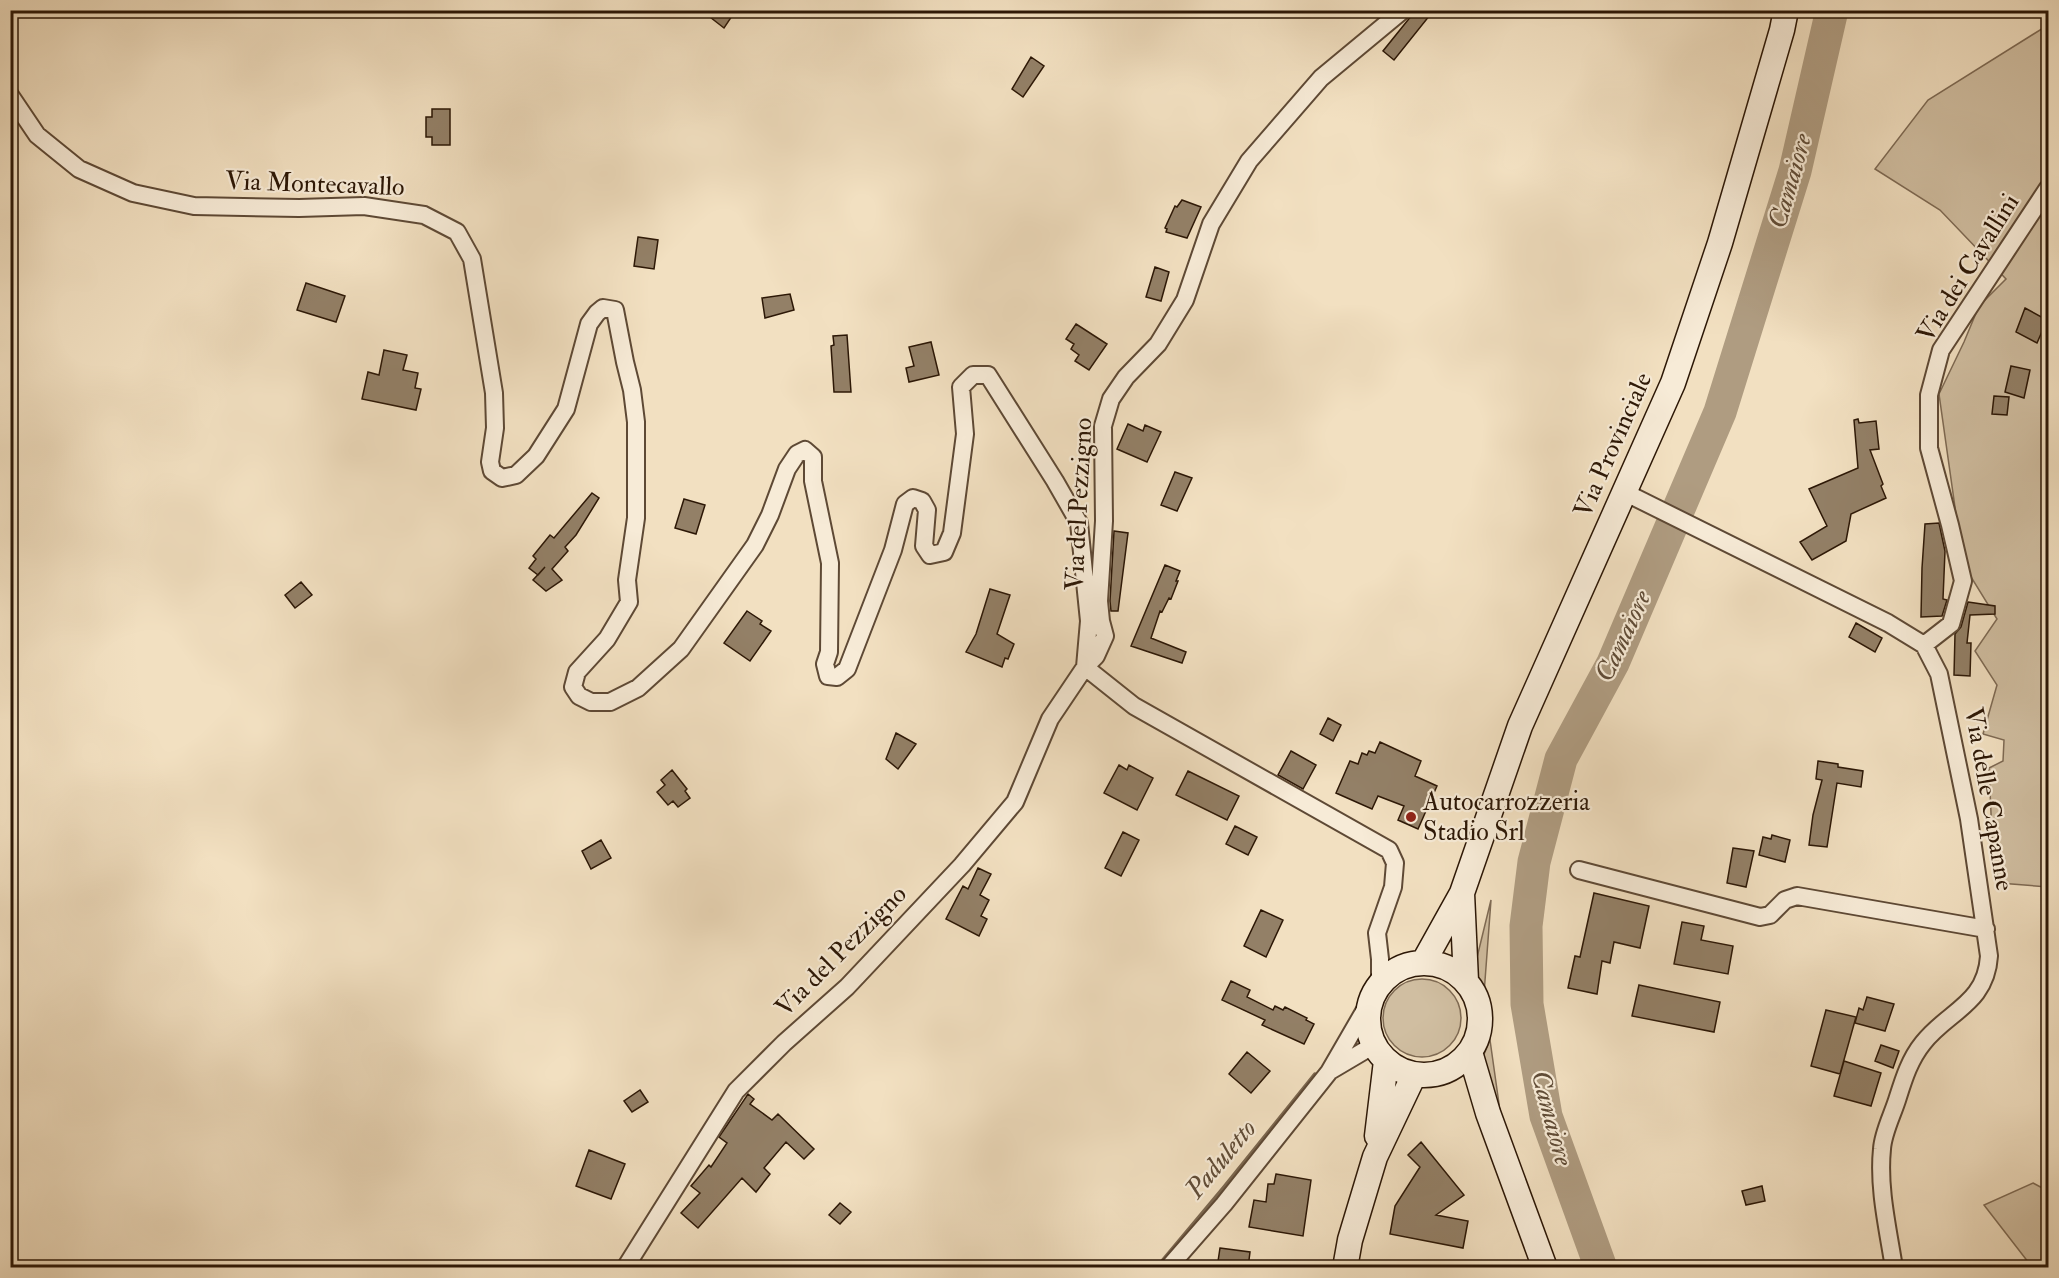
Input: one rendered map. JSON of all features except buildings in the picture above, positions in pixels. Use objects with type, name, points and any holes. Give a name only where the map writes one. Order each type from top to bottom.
[{"type":"main road","name":"Via Provinciale","points":[[1423,963],[1462,893],[1520,726],[1673,383],[1727,220],[1786,10]]},
{"type":"main road","name":"Via Provinciale","points":[[1449,1070],[1470,1052],[1479,1034],[1481,1015],[1476,997],[1466,981],[1462,893]]},
{"type":"main road","points":[[1466,981],[1439,964],[1423,963],[1408,965],[1382,977],[1369,1008],[1369,1034],[1380,1053],[1399,1070],[1413,1075],[1432,1075],[1449,1070],[1488,1113]]},
{"type":"main road","points":[[1470,1052],[1488,1113],[1545,1268]]},
{"type":"main road","points":[[1375,1157],[1380,1053]]},
{"type":"main road","points":[[1345,1268],[1350,1240],[1375,1157],[1413,1075]]},
{"type":"street","name":"Via del Pezzigno","points":[[625,1268],[736,1091],[784,1043],[846,987],[962,865],[1015,802],[1050,719],[1085,667],[1096,656],[1105,636],[1099,601],[1104,521],[1103,426],[1111,399],[1126,377],[1158,345],[1180,309],[1211,224],[1250,161],[1321,78],[1403,10]]},
{"type":"street","name":"Via Montecavallo","points":[[10,95],[37,135],[79,169],[133,193],[195,206],[299,208],[363,206],[424,215],[457,232],[472,259],[494,393],[495,428],[490,462],[492,471],[502,478],[516,475],[536,456],[566,409],[589,324],[603,308],[615,310],[632,390],[636,422],[636,518],[627,580],[628,602],[607,639],[577,672],[573,687],[579,696],[591,702],[610,702],[638,688],[681,649],[755,545],[770,515],[787,469],[797,454],[805,450],[813,457],[813,481],[830,563],[829,652],[825,664],[828,676],[837,677],[847,669],[892,550],[905,504],[913,498],[922,501],[927,510],[924,546],[930,555],[945,552],[952,533],[964,434],[961,387],[973,375],[988,375],[1079,523],[1089,621],[1085,667]]},
{"type":"street","name":"Via dei Cavallini","points":[[1924,645],[1951,624],[1963,581],[1929,448],[1929,394],[1941,351],[2049,188]]},
{"type":"street","points":[[1624,492],[1888,623],[1924,645]]},
{"type":"street","name":"Via delle Capanne","points":[[1894,1268],[1882,1189],[1882,1148],[1907,1071],[1923,1043],[1982,986],[1988,972],[1989,956],[1969,819],[1939,674],[1924,645]]},
{"type":"street","points":[[1085,667],[1134,706],[1389,849],[1395,863],[1393,887],[1377,933],[1382,977],[1329,1071],[1229,1197],[1168,1268]]},
{"type":"street","points":[[1579,870],[1760,916],[1770,915],[1785,900],[1797,896],[1986,930]]},
{"type":"street","points":[[1329,1071],[1380,1053]]},
{"type":"shaded area","points":[[2048,25],[2048,887],[1999,883],[1993,858],[1989,768],[2003,761],[2004,740],[1983,734],[1997,685],[1975,651],[1997,619],[1963,564],[1939,394],[1979,306],[2006,279],[1940,210],[1875,169],[1928,100]]},
{"type":"shaded area","points":[[1491,900],[1484,994],[1472,978]]},
{"type":"shaded area","points":[[1422,979],[1437,982],[1454,996],[1461,1018],[1458,1033],[1444,1050],[1422,1057],[1407,1054],[1390,1040],[1383,1018],[1386,1003],[1400,986]]},
{"type":"shaded area","points":[[1490,1040],[1501,1118],[1482,1059]]},
{"type":"shaded area","points":[[2033,1183],[2048,1191],[2048,1267],[2032,1267],[1984,1205]]},
{"type":"waterway","name":"Camaiore","points":[[1601,1268],[1546,1116],[1527,1004],[1526,926],[1534,862],[1561,759],[1613,663],[1720,412],[1795,171],[1832,10]]},
{"type":"waterway","name":"Paduletto","points":[[1157,1268],[1315,1075]]},
{"type":"place","name":"Autocarrozzeria Stadio Srl","points":[[1411,817]]}]
